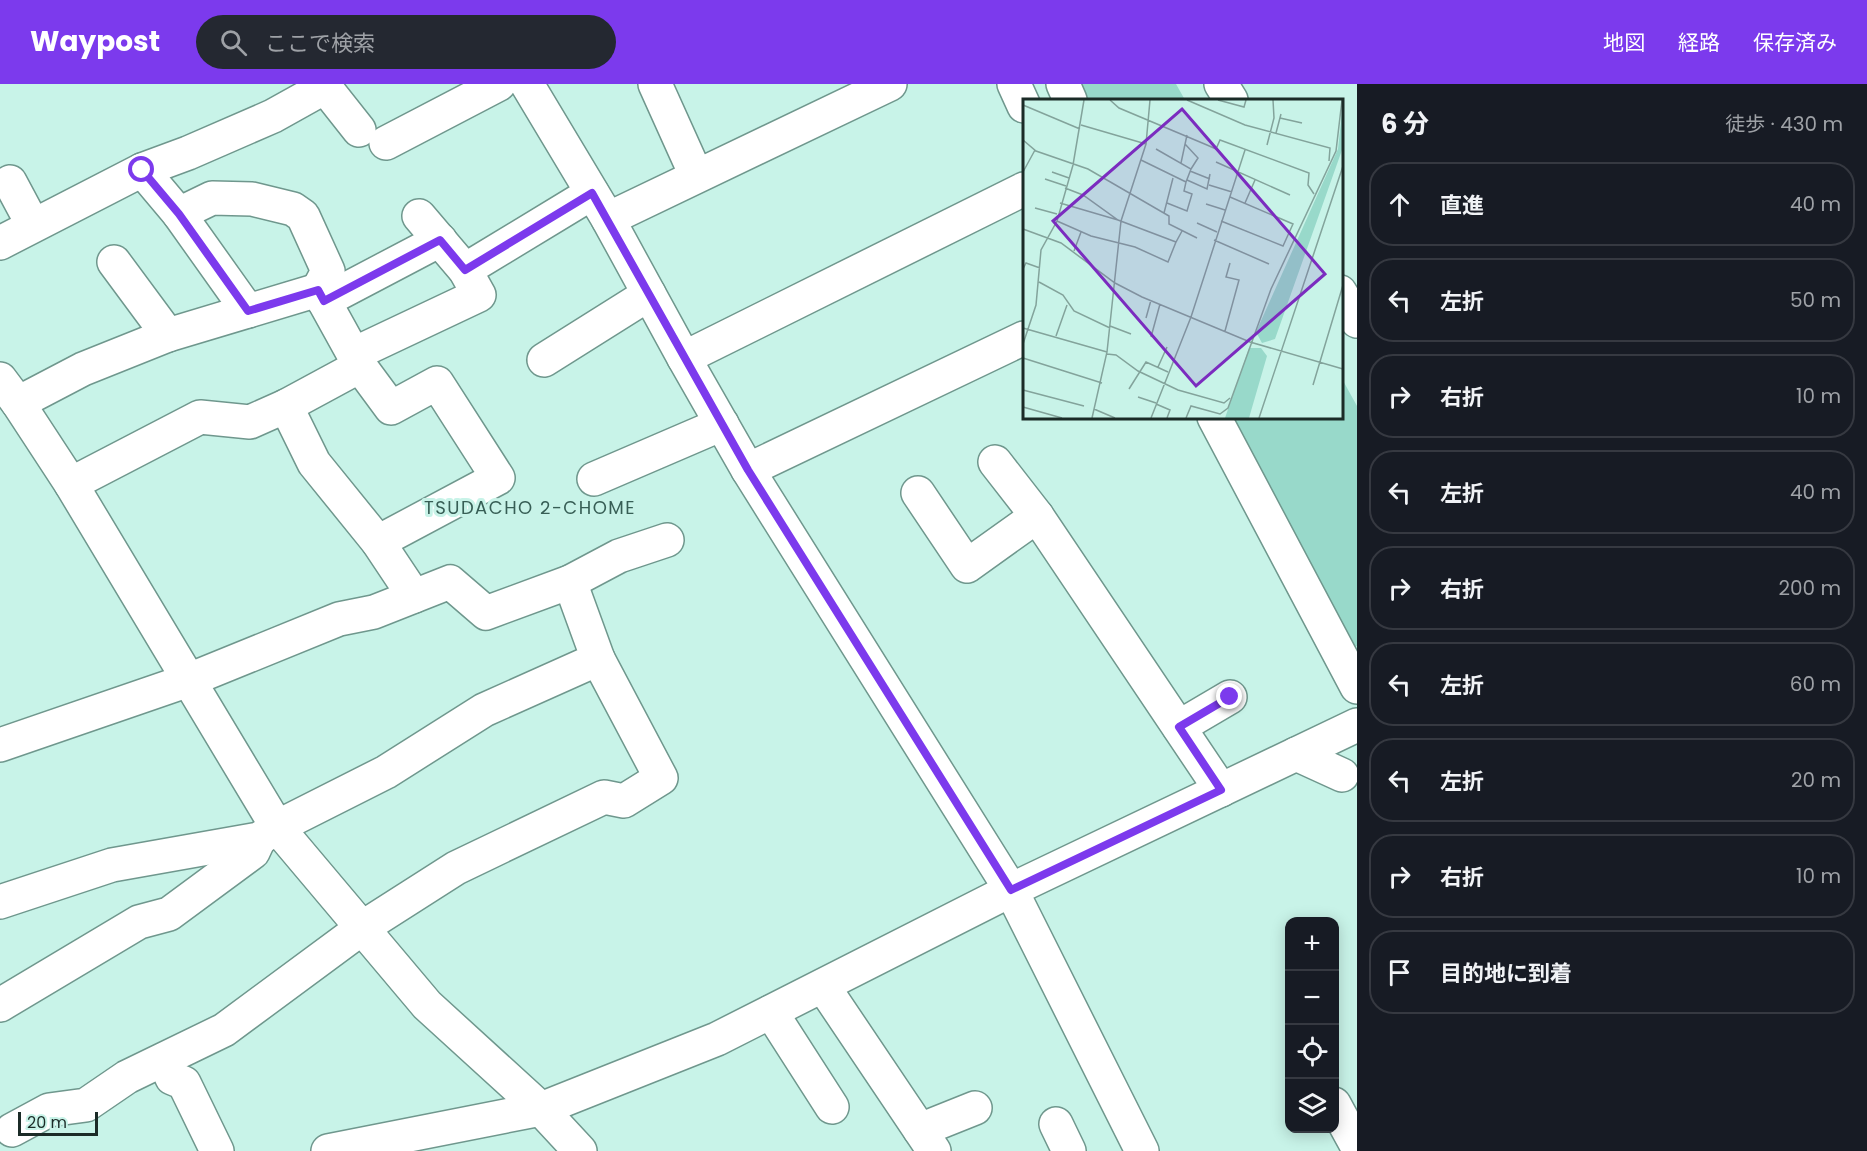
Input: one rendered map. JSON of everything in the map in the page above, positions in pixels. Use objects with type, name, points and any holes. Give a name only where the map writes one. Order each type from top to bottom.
[{"type":"street","points":[[0,243],[142,170],[188,153],[273,116],[324,85],[372,136],[499,84]]},
{"type":"street","points":[[527,84],[600,206],[748,470],[1011,890],[1142,1151]]},
{"type":"street","points":[[655,84],[696,176]]},
{"type":"street","points":[[465,270],[600,206],[696,176],[890,84]]},
{"type":"street","points":[[1014,84],[1023,104]]},
{"type":"street","points":[[1062,84],[1070,99]]},
{"type":"street","points":[[1221,84],[1230,99]]},
{"type":"street","points":[[142,170],[179,214],[248,311]]},
{"type":"street","points":[[10,182],[33,225]]},
{"type":"street","points":[[684,358],[1023,189]]},
{"type":"street","points":[[179,214],[212,198],[252,199],[293,209],[303,216],[328,271],[321,295],[357,360],[391,408],[437,383],[498,478],[378,542]]},
{"type":"street","points":[[71,484],[200,417],[250,422],[286,406],[357,360],[478,295],[465,270],[430,228],[321,295],[248,311],[168,335],[9,398],[71,484],[189,680],[268,833],[362,928],[427,1005],[541,1109],[580,1151]]},
{"type":"street","points":[[114,262],[168,335]]},
{"type":"street","points":[[544,360],[649,294]]},
{"type":"street","points":[[1342,294],[1357,321]]},
{"type":"street","points":[[748,470],[1023,338]]},
{"type":"street","points":[[286,406],[314,463],[378,542],[414,596]]},
{"type":"street","points":[[1215,418],[1357,687]]},
{"type":"street","points":[[594,479],[722,424]]},
{"type":"street","points":[[995,462],[1037,516],[1221,790]]},
{"type":"street","points":[[918,493],[967,566],[1037,516]]},
{"type":"street","points":[[0,745],[189,680],[339,619],[374,612],[450,582],[486,613],[570,582],[619,556],[667,540]]},
{"type":"street","points":[[12,1133],[49,1110],[86,1105],[128,1077],[224,1030],[362,928],[456,868],[604,797],[624,801],[661,778],[598,659],[570,582]]},
{"type":"street","points":[[0,902],[112,865],[268,833],[386,772],[484,710],[598,659]]},
{"type":"street","points":[[1179,727],[1230,697]]},
{"type":"street","points":[[328,1151],[541,1109],[717,1039],[1011,890],[1357,725]]},
{"type":"street","points":[[1296,754],[1342,775]]},
{"type":"street","points":[[0,1005],[139,922],[169,914],[253,852],[268,833]]},
{"type":"street","points":[[823,986],[927,1140],[975,1108]]},
{"type":"street","points":[[771,1012],[832,1107]]},
{"type":"street","points":[[164,1060],[172,1078],[184,1083],[216,1151]]},
{"type":"street","points":[[1339,1112],[1357,1146]]},
{"type":"green space","points":[[1072,84],[1176,84],[1184,99],[1080,99]]},
{"type":"green space","points":[[1342,379],[1357,406],[1357,646],[1349,650],[1226,418],[1342,418]]},
{"type":"district","name":"TSUDACHO 2-CHOME","points":[[530,507]]},
{"type":"route","points":[[142,170],[179,214],[248,311],[318,290],[324,301],[440,240],[465,270],[592,193],[748,470],[1011,890],[1221,790],[1179,727],[1230,697]]}]
